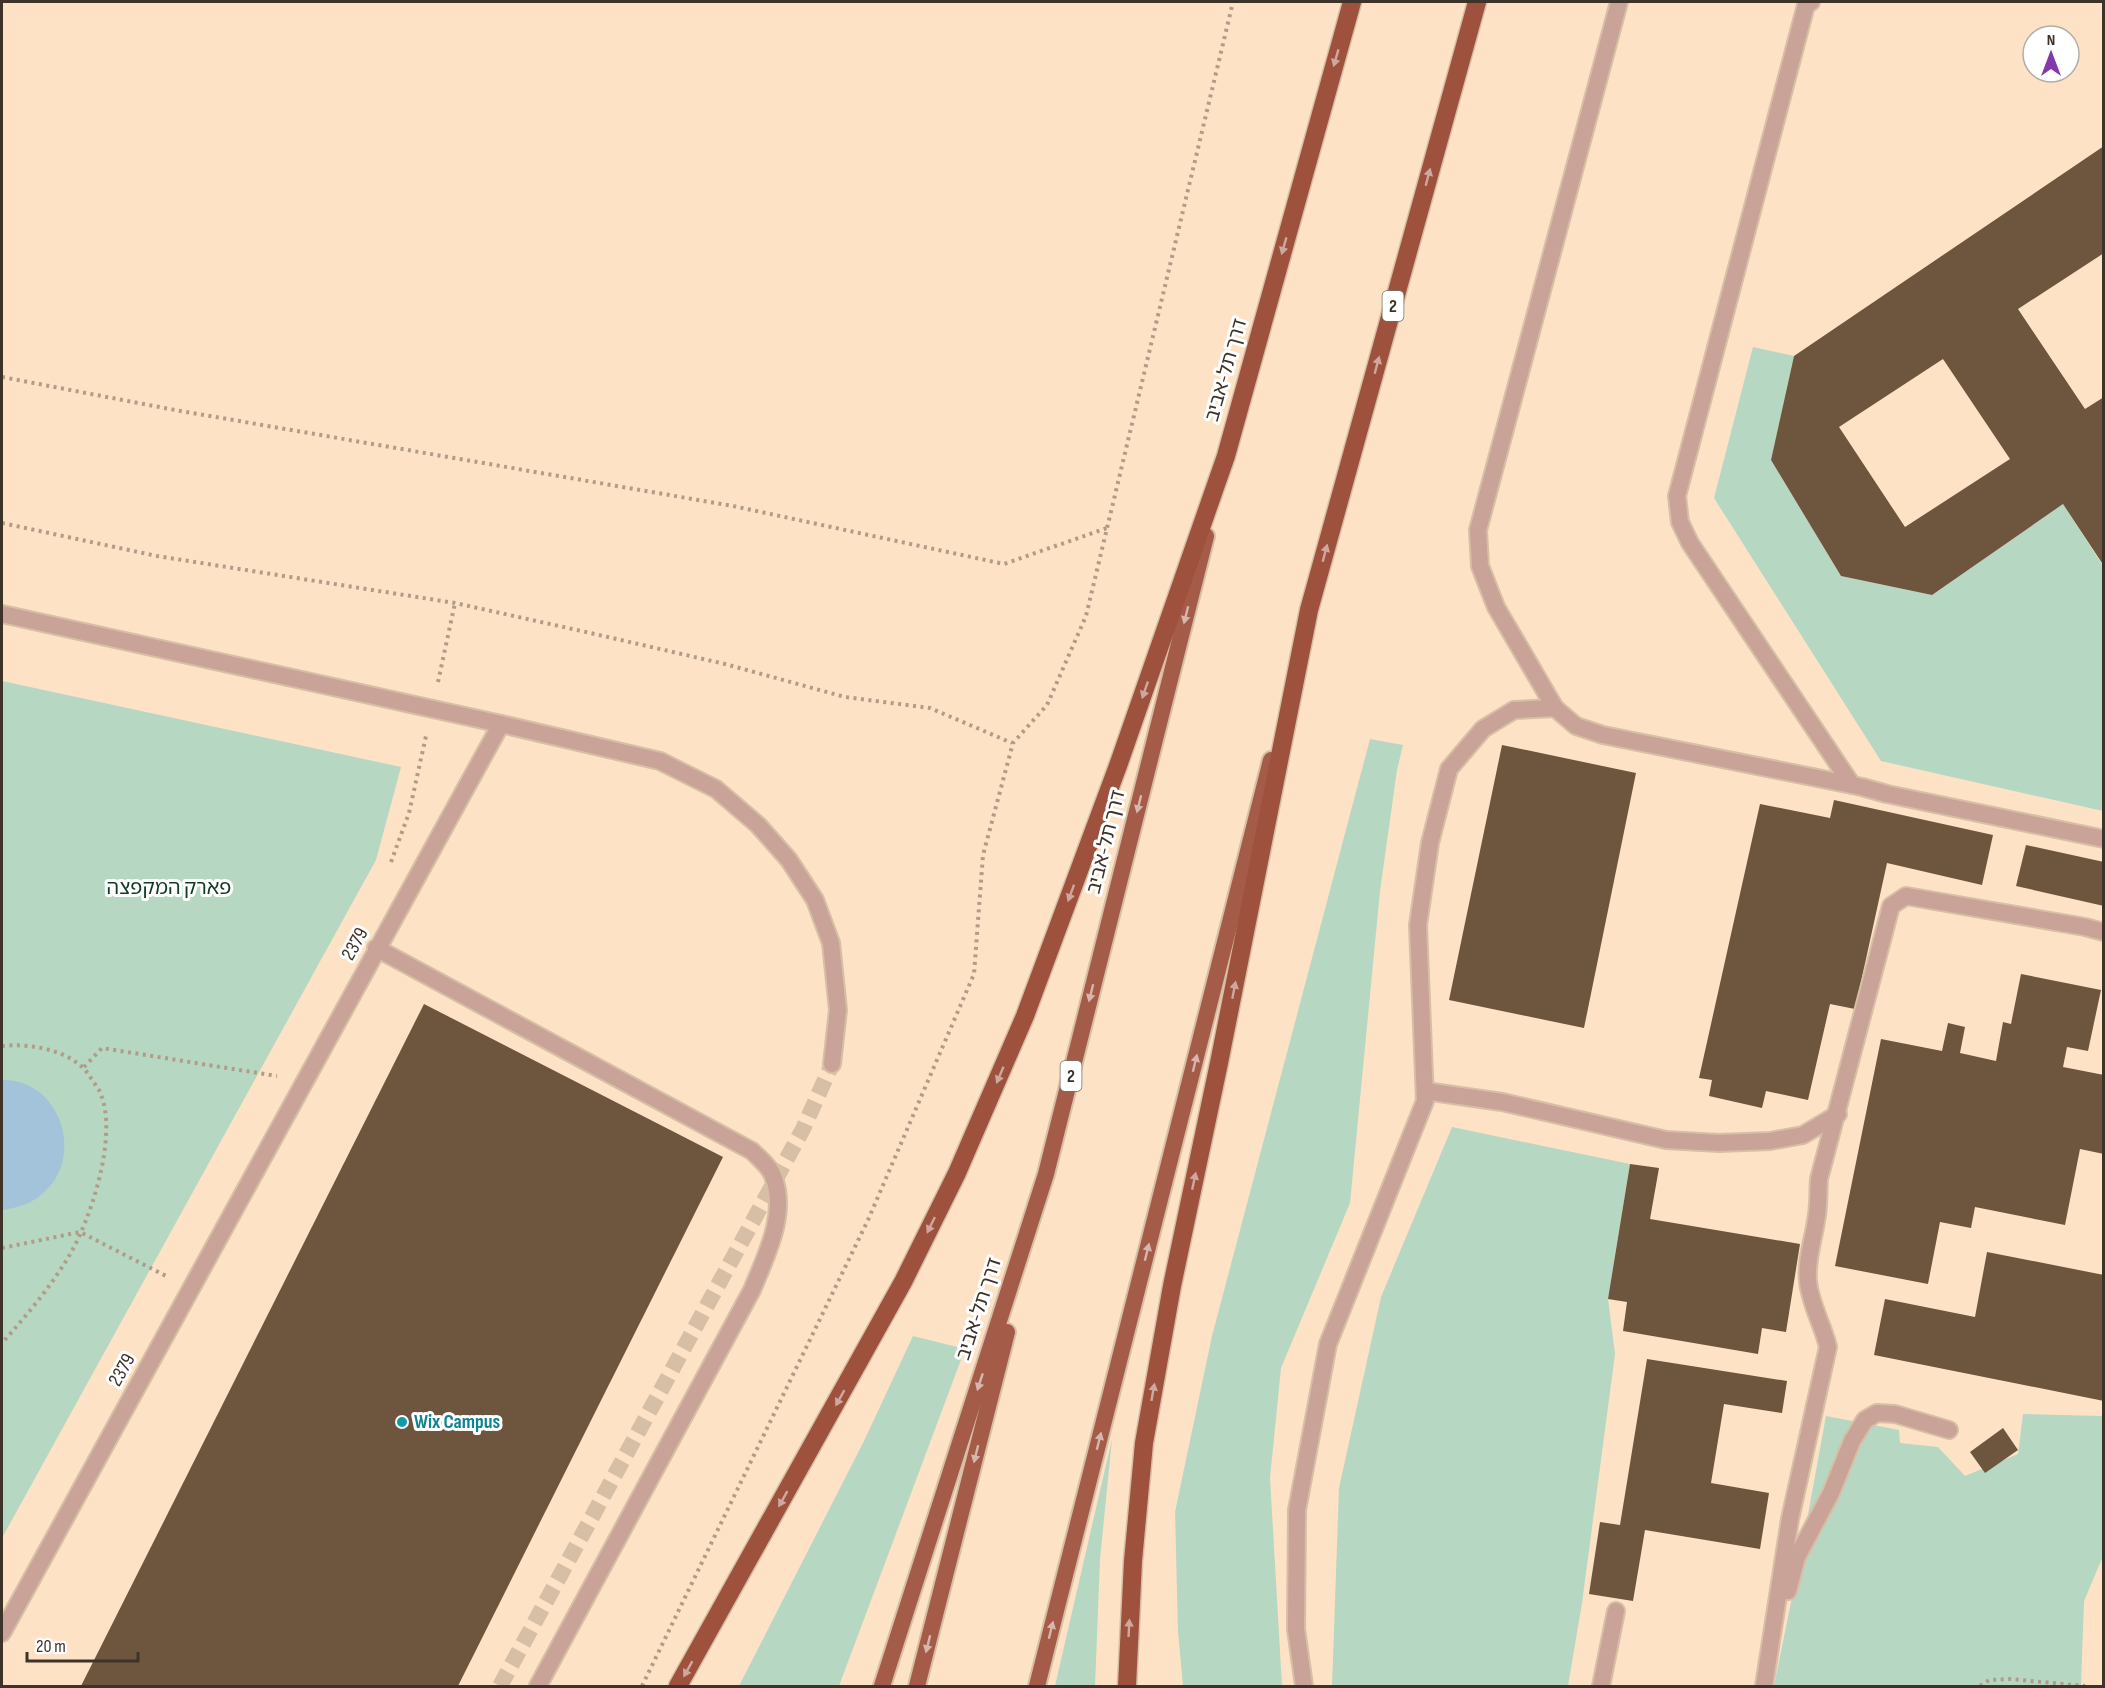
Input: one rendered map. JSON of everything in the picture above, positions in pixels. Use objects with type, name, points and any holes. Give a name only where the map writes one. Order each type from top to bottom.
[{"type":"highway","name":"דרך תל-אביב","points":[[882,1686],[1046,1174],[1226,456],[1352,2]]},
{"type":"highway","name":"2","points":[[1037,1686],[1309,609],[1477,2]]},
{"type":"highway","points":[[678,1686],[903,1282],[957,1173],[1025,1016],[1119,763],[1226,456]]},
{"type":"highway","points":[[1127,1686],[1132,1561],[1144,1443],[1172,1286],[1219,1063],[1309,609]]},
{"type":"highway","points":[[917,1686],[1046,1174]]},
{"type":"street","points":[[1619,2],[1478,530],[1480,566],[1496,607],[1555,708],[1576,726],[1603,735],[2103,839]]},
{"type":"street","points":[[1811,2],[1806,5],[1677,496],[1680,522],[1690,543],[1852,785]]},
{"type":"street","points":[[2,614],[660,761],[716,789],[758,825],[789,860],[815,900],[831,943],[838,1010],[832,1064]]},
{"type":"street","points":[[1304,1686],[1296,1629],[1297,1510],[1328,1344],[1425,1101],[1418,925],[1430,843],[1449,769],[1483,729],[1514,710],[1555,708]]},
{"type":"street","name":"2379","points":[[2,1633],[501,724]]},
{"type":"street","points":[[1764,1686],[1790,1519],[1828,1347],[1808,1281],[1809,1255],[1817,1220],[1819,1179],[1891,906],[1906,896],[2103,932]]},
{"type":"street","points":[[376,948],[752,1151],[773,1174],[778,1195],[776,1222],[767,1254],[752,1290],[538,1686]]},
{"type":"street","points":[[1425,1091],[1502,1102],[1666,1140],[1687,1142],[1760,1142],[1803,1135],[1838,1114]]},
{"type":"street","points":[[1768,1664],[1797,1557],[1831,1493],[1852,1441],[1866,1420],[1877,1413],[1895,1414],[1949,1430]]},
{"type":"street","points":[[1601,1686],[1616,1611]]},
{"type":"path","points":[[642,1686],[868,1220],[974,974],[983,855],[1013,743],[1047,705],[1086,616],[1233,2]]},
{"type":"path","points":[[2,377],[175,410],[733,506],[1004,564],[1108,528]]},
{"type":"path","points":[[2,523],[157,556],[455,603],[724,664],[845,697],[930,708],[1013,743]]},
{"type":"path","points":[[389,868],[409,813],[455,603]]},
{"type":"path","points":[[2,1046],[36,1047],[63,1055],[84,1067],[100,1092],[106,1120],[105,1157],[95,1198],[80,1232],[69,1255],[37,1302],[2,1343]]},
{"type":"path","points":[[84,1067],[102,1048],[278,1076],[273,1086]]},
{"type":"path","points":[[2,1248],[80,1232],[169,1278],[174,1268]]},
{"type":"path","points":[[1980,1686],[1989,1680],[2010,1679],[2085,1686]]},
{"type":"green space","points":[[1753,347],[1794,356],[1771,460],[1841,576],[1932,595],[2063,504],[2103,566],[2103,811],[1881,761],[1714,498]]},
{"type":"green space","name":"פארק המקפצה","points":[[2,681],[401,767],[376,860],[2,1538]]},
{"type":"green space","points":[[1370,739],[1403,745],[1397,770],[1380,891],[1350,1203],[1281,1368],[1270,1478],[1282,1686],[1183,1686],[1178,1631],[1175,1512],[1212,1336]]},
{"type":"green space","points":[[1452,1127],[1630,1164],[1608,1299],[1615,1354],[1582,1603],[1568,1686],[1332,1686],[1339,1488],[1381,1297]]},
{"type":"green space","points":[[913,1336],[965,1349],[839,1686],[739,1686],[864,1441]]},
{"type":"green space","points":[[2023,1414],[2103,1416],[2103,1556],[2084,1601],[2081,1686],[1774,1686],[1826,1416],[1899,1430],[1900,1443],[1938,1447],[1965,1476],[2018,1454]]},
{"type":"green space","points":[[1112,1439],[1100,1559],[1095,1686],[1055,1686]]},
{"type":"water","points":[[2,1080],[22,1083],[39,1092],[52,1106],[61,1123],[64,1142],[63,1161],[56,1179],[33,1200],[4,1210],[2,1209]]},
{"type":"building","points":[[2104,146],[2104,253],[2018,309],[2085,409],[2104,397],[2104,566],[2063,504],[1932,595],[1841,576],[1771,460],[1794,356]],"holes":[[[1943,359],[2010,459],[1905,527],[1839,427]]]},
{"type":"building","points":[[1502,745],[1636,773],[1584,1028],[1449,1000]]},
{"type":"building","points":[[1834,800],[1993,835],[1982,885],[1887,863],[1855,1009],[1830,1004],[1808,1100],[1766,1091],[1762,1108],[1709,1096],[1712,1080],[1699,1078],[1760,804],[1830,818]]},
{"type":"building","points":[[2026,845],[2104,862],[2104,906],[2016,886]]},
{"type":"building","points":[[2021,974],[2101,990],[2088,1051],[2067,1047],[2063,1067],[2104,1075],[2104,1154],[2080,1149],[2065,1225],[1975,1207],[1971,1228],[1940,1222],[1928,1284],[1835,1266],[1881,1039],[1942,1051],[1948,1023],[1965,1027],[1960,1053],[1996,1061],[2003,1022],[2011,1024]]},
{"type":"building","name":"Wix Campus","points":[[424,1004],[723,1157],[458,1686],[81,1686]]},
{"type":"building","points":[[1630,1164],[1659,1168],[1650,1219],[1800,1244],[1786,1332],[1762,1328],[1758,1354],[1623,1331],[1627,1302],[1608,1299]]},
{"type":"building","points":[[1987,1252],[2104,1275],[2104,1401],[1874,1355],[1885,1299],[1975,1317]]},
{"type":"building","points":[[1647,1359],[1787,1381],[1782,1413],[1724,1404],[1711,1483],[1769,1493],[1760,1549],[1645,1530],[1633,1601],[1589,1594],[1600,1522],[1620,1525]]},
{"type":"building","points":[[2003,1428],[2018,1450],[1985,1473],[1970,1452]]},
{"type":"tunnel","points":[[500,1686],[803,1129],[832,1064]]},
{"type":"place","name":"Wix Campus","points":[[402,1422]]}]
